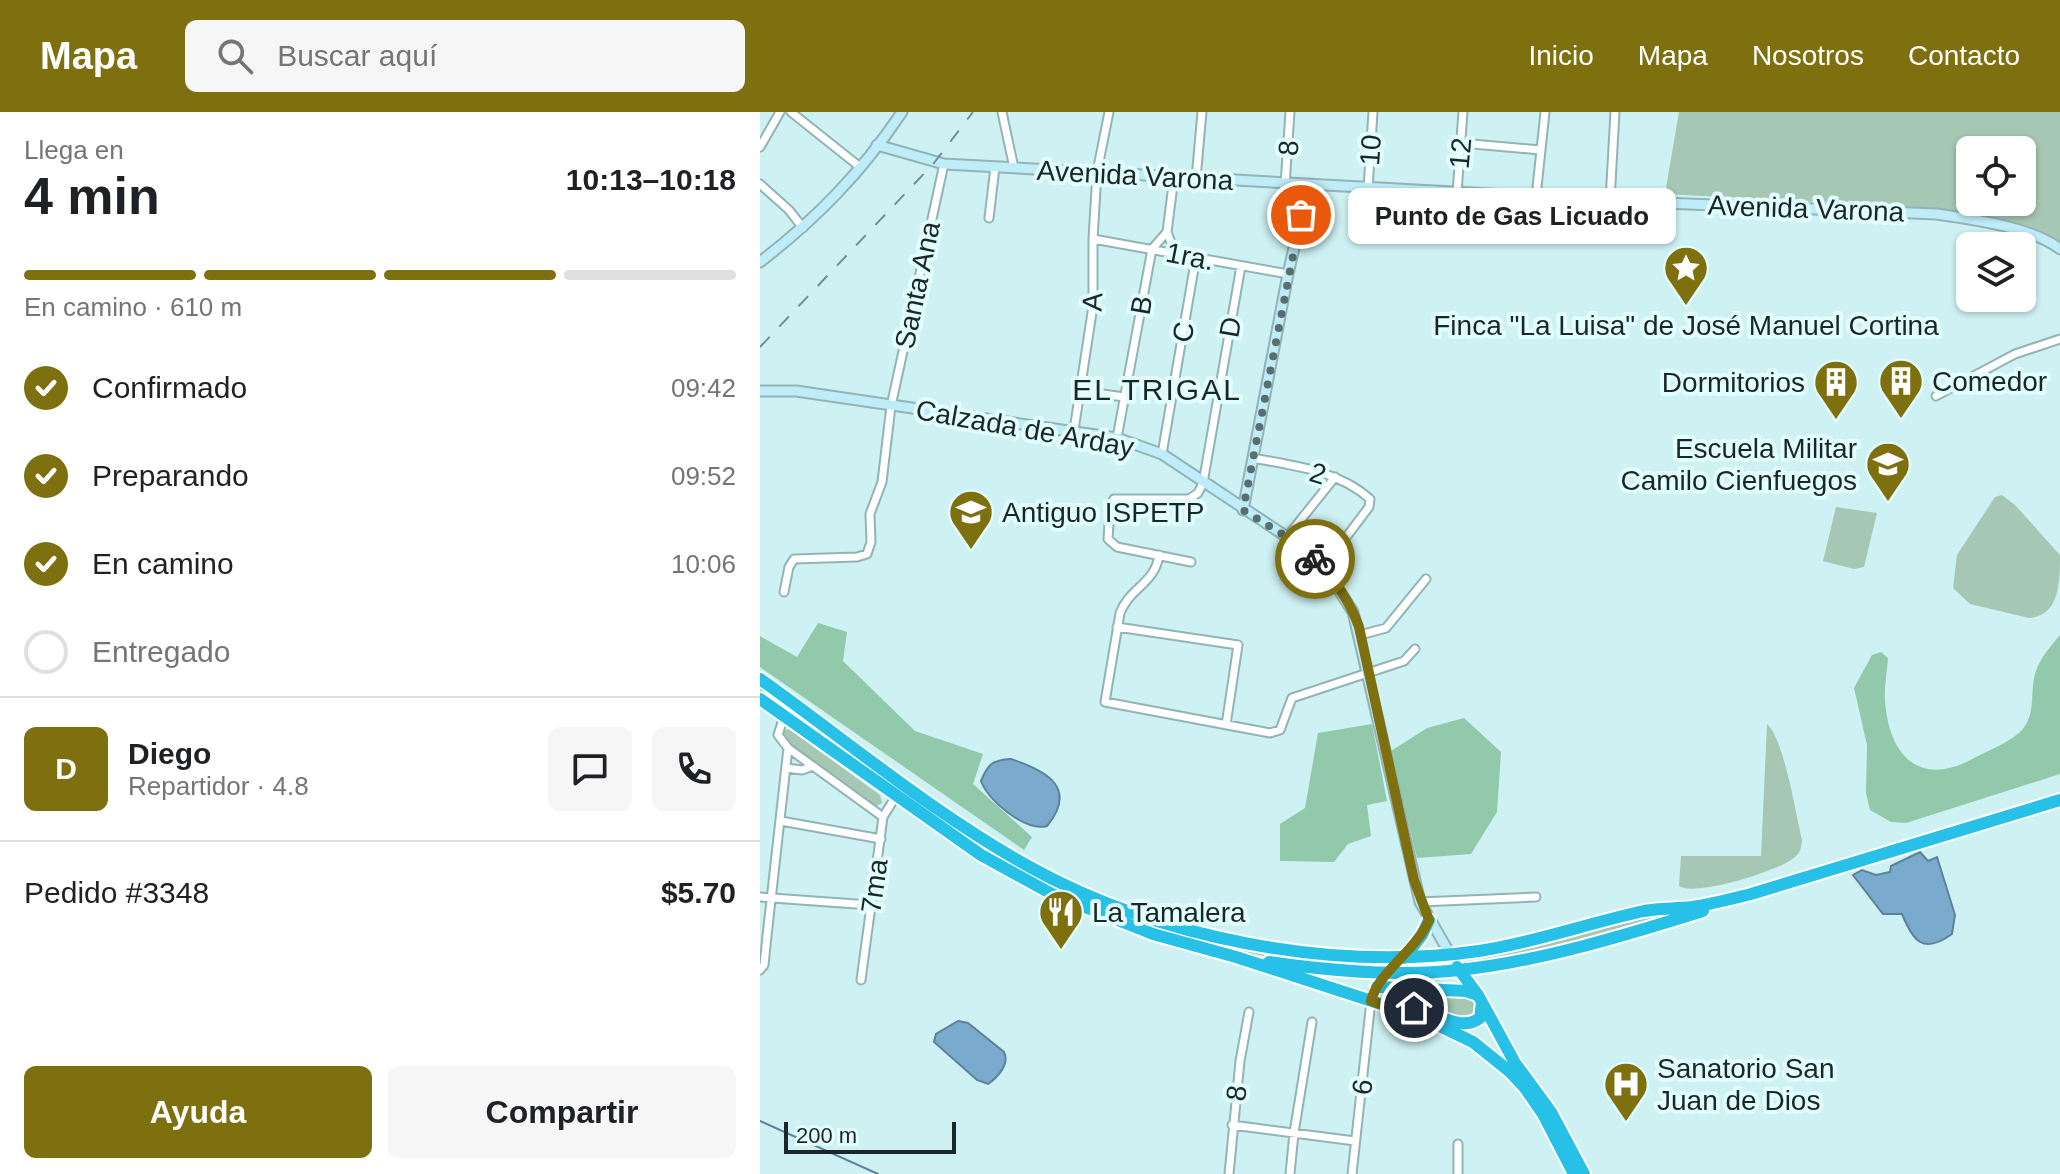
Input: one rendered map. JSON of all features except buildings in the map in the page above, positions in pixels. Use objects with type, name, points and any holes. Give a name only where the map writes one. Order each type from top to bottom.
[{"type":"highway","points":[[760,679],[953,819],[1057,881],[1146,916],[1200,933],[1293,950],[1406,956],[1450,954],[1536,940],[1642,912],[1672,914]]},
{"type":"highway","points":[[760,699],[981,855],[1052,894],[1153,934],[1236,957],[1421,1017],[1473,1042],[1509,1071],[1543,1114],[1574,1174]]},
{"type":"highway","points":[[1236,957],[1389,973],[1459,970],[1574,949],[1672,914],[1751,894],[2060,800]]},
{"type":"highway","points":[[1371,1001],[1377,987],[1406,956],[1429,920]]},
{"type":"highway","points":[[1450,954],[1480,999],[1515,1063],[1551,1112],[1584,1174]]},
{"type":"highway","points":[[1426,955],[1440,958],[1459,970]]},
{"type":"highway","points":[[1395,1009],[1414,1008],[1459,1024],[1468,1024],[1480,1018],[1480,979],[1498,963]]},
{"type":"highway","points":[[1377,987],[1466,991],[1480,999]]},
{"type":"street","points":[[760,147],[780,112]]},
{"type":"street","points":[[791,112],[860,167]]},
{"type":"street","points":[[760,262],[822,211],[902,112]]},
{"type":"street","points":[[1002,112],[1014,168]]},
{"type":"street","name":"A","points":[[1074,430],[1093,306],[1097,172],[1109,112]]},
{"type":"street","points":[[1196,179],[1202,112]]},
{"type":"street","name":"8","points":[[1285,185],[1290,112]]},
{"type":"street","name":"10","points":[[1368,189],[1373,112]]},
{"type":"street","name":"12","points":[[1457,193],[1463,112]]},
{"type":"street","points":[[1536,197],[1545,112]]},
{"type":"street","points":[[1610,201],[1615,112]]},
{"type":"street","points":[[1461,143],[1541,150]]},
{"type":"street","name":"Avenida Varona","points":[[877,145],[944,164],[1285,185],[1936,214],[1982,220],[2060,249]]},
{"type":"street","name":"Santa Ana","points":[[784,592],[789,567],[794,559],[867,554],[871,542],[870,514],[882,482],[891,406],[944,164]]},
{"type":"street","points":[[989,218],[995,167]]},
{"type":"street","points":[[1174,177],[1167,232],[1175,253]]},
{"type":"street","points":[[760,184],[789,210],[803,228]]},
{"type":"street","points":[[1243,510],[1308,186]]},
{"type":"street","points":[[1152,249],[1167,232]]},
{"type":"street","name":"1ra.","points":[[1093,239],[1288,274]]},
{"type":"street","name":"B","points":[[1117,438],[1152,249]]},
{"type":"street","name":"C","points":[[1162,454],[1196,257]]},
{"type":"street","name":"D","points":[[1203,483],[1241,266]]},
{"type":"street","points":[[1936,396],[2007,358],[2060,339]]},
{"type":"street","name":"Calzada de Arday","points":[[760,391],[796,391],[1117,438],[1162,454],[1287,537],[1323,568],[1353,612],[1420,902],[1450,954]]},
{"type":"street","points":[[1081,391],[1124,397]]},
{"type":"street","name":"2","points":[[1253,458],[1317,470],[1368,497],[1369,507],[1323,568]]},
{"type":"street","points":[[1287,537],[1335,477]]},
{"type":"street","points":[[1191,562],[1117,547],[1108,539],[1110,508],[1114,499],[1189,499],[1198,493],[1203,483]]},
{"type":"street","points":[[1159,555],[1153,575],[1124,602],[1105,702],[1270,733],[1280,730],[1292,698],[1404,661],[1415,649]]},
{"type":"street","points":[[1360,635],[1386,628],[1426,579]]},
{"type":"street","points":[[1117,627],[1238,645],[1226,725]]},
{"type":"street","points":[[784,716],[778,735],[788,748],[883,817]]},
{"type":"street","points":[[760,970],[764,965],[788,748]]},
{"type":"street","points":[[786,768],[802,770],[813,766]]},
{"type":"street","name":"7ma","points":[[861,980],[883,817],[896,796]]},
{"type":"street","points":[[781,821],[881,839]]},
{"type":"street","points":[[760,897],[870,905]]},
{"type":"street","points":[[1420,902],[1536,897]]},
{"type":"street","name":"6","points":[[1352,1174],[1371,1001]]},
{"type":"street","name":"8","points":[[1229,1174],[1232,1125],[1249,1012]]},
{"type":"street","points":[[1290,1174],[1312,1022]]},
{"type":"street","points":[[1232,1125],[1355,1141]]},
{"type":"street","points":[[1458,1144],[1458,1174]]},
{"type":"green space","points":[[1679,112],[2060,112],[2060,246],[2018,225],[1974,216],[2036,216],[2036,136],[1956,136],[1956,212],[1934,208],[1665,194]]},
{"type":"green space","points":[[2002,495],[2060,555],[2056,596],[2047,611],[2039,616],[2029,618],[1970,604],[1953,588],[1957,555],[1995,497]]},
{"type":"green space","points":[[1836,507],[1877,513],[1864,567],[1854,569],[1823,561]]},
{"type":"green space","points":[[818,623],[847,632],[843,661],[915,731],[983,754],[973,784],[1032,837],[1024,850],[760,667],[760,636],[797,657]]},
{"type":"green space","points":[[2060,635],[2060,774],[1906,823],[1891,822],[1870,810],[1866,793],[1867,745],[1854,688],[1872,655],[1881,652],[1888,658],[1885,701],[1893,738],[1901,752],[1911,762],[1938,770],[1974,758],[2022,730],[2030,716],[2036,671]]},
{"type":"green space","points":[[760,688],[948,820],[1158,925],[1388,962],[1381,968],[1258,955],[1193,940],[1096,908],[1037,880],[965,838],[760,694]]},
{"type":"green space","points":[[1464,718],[1501,752],[1497,812],[1471,854],[1417,858],[1391,751],[1427,728]]},
{"type":"green space","points":[[1372,724],[1387,801],[1367,805],[1371,836],[1348,844],[1334,862],[1280,861],[1280,824],[1305,808],[1318,733]]},
{"type":"green space","points":[[1767,724],[1779,745],[1789,778],[1802,840],[1800,851],[1786,863],[1737,881],[1702,888],[1679,886],[1681,856],[1761,856]]},
{"type":"green space","points":[[789,729],[880,795],[882,803],[875,807],[784,740],[782,731]]},
{"type":"green space","points":[[1647,916],[1665,919],[1514,955],[1463,963],[1457,955]]},
{"type":"green space","points":[[1378,991],[1467,994],[1477,1002],[1476,1014],[1467,1020],[1405,1000],[1394,1004],[1376,997]]},
{"type":"water","points":[[1011,759],[1046,775],[1059,791],[1056,813],[1047,826],[1038,827],[1019,820],[999,806],[985,789],[981,781],[989,767],[999,760]]},
{"type":"water","points":[[1920,852],[1928,861],[1937,857],[1955,915],[1952,934],[1934,944],[1926,944],[1915,938],[1902,914],[1883,914],[1853,875],[1862,870],[1876,875],[1890,872],[1891,866]]},
{"type":"water","points":[[958,1021],[968,1023],[1004,1052],[1004,1066],[988,1084],[977,1080],[934,1042],[936,1034]]},
{"type":"waterway","points":[[760,1121],[878,1174]]},
{"type":"railway","points":[[760,347],[934,163],[973,112]]},
{"type":"way so far","points":[[1301,215],[1243,510],[1287,537],[1315,559]]},
{"type":"place","name":"Punto de Gas Licuado","points":[[1301,215]]},
{"type":"place","name":"Finca \"La Luisa\" de José Manuel Cortina","points":[[1686,307]]},
{"type":"place","name":"Comedor","points":[[1901,420]]},
{"type":"place","name":"Dormitorios","points":[[1836,421]]},
{"type":"place","name":"Escuela Militar Camilo Cienfuegos","points":[[1888,503]]},
{"type":"place","name":"Antiguo ISPETP","points":[[971,551]]},
{"type":"place","name":"La Tamalera","points":[[1061,951]]},
{"type":"place","name":"Sanatorio San Juan de Dios","points":[[1626,1123]]},
{"type":"district","name":"EL TRIGAL","points":[[1157,390]]},
{"type":"route","points":[[1315,559],[1341,592],[1359,627],[1414,880],[1429,920],[1416,944],[1377,987],[1371,1001],[1395,1009],[1414,1008]]}]
